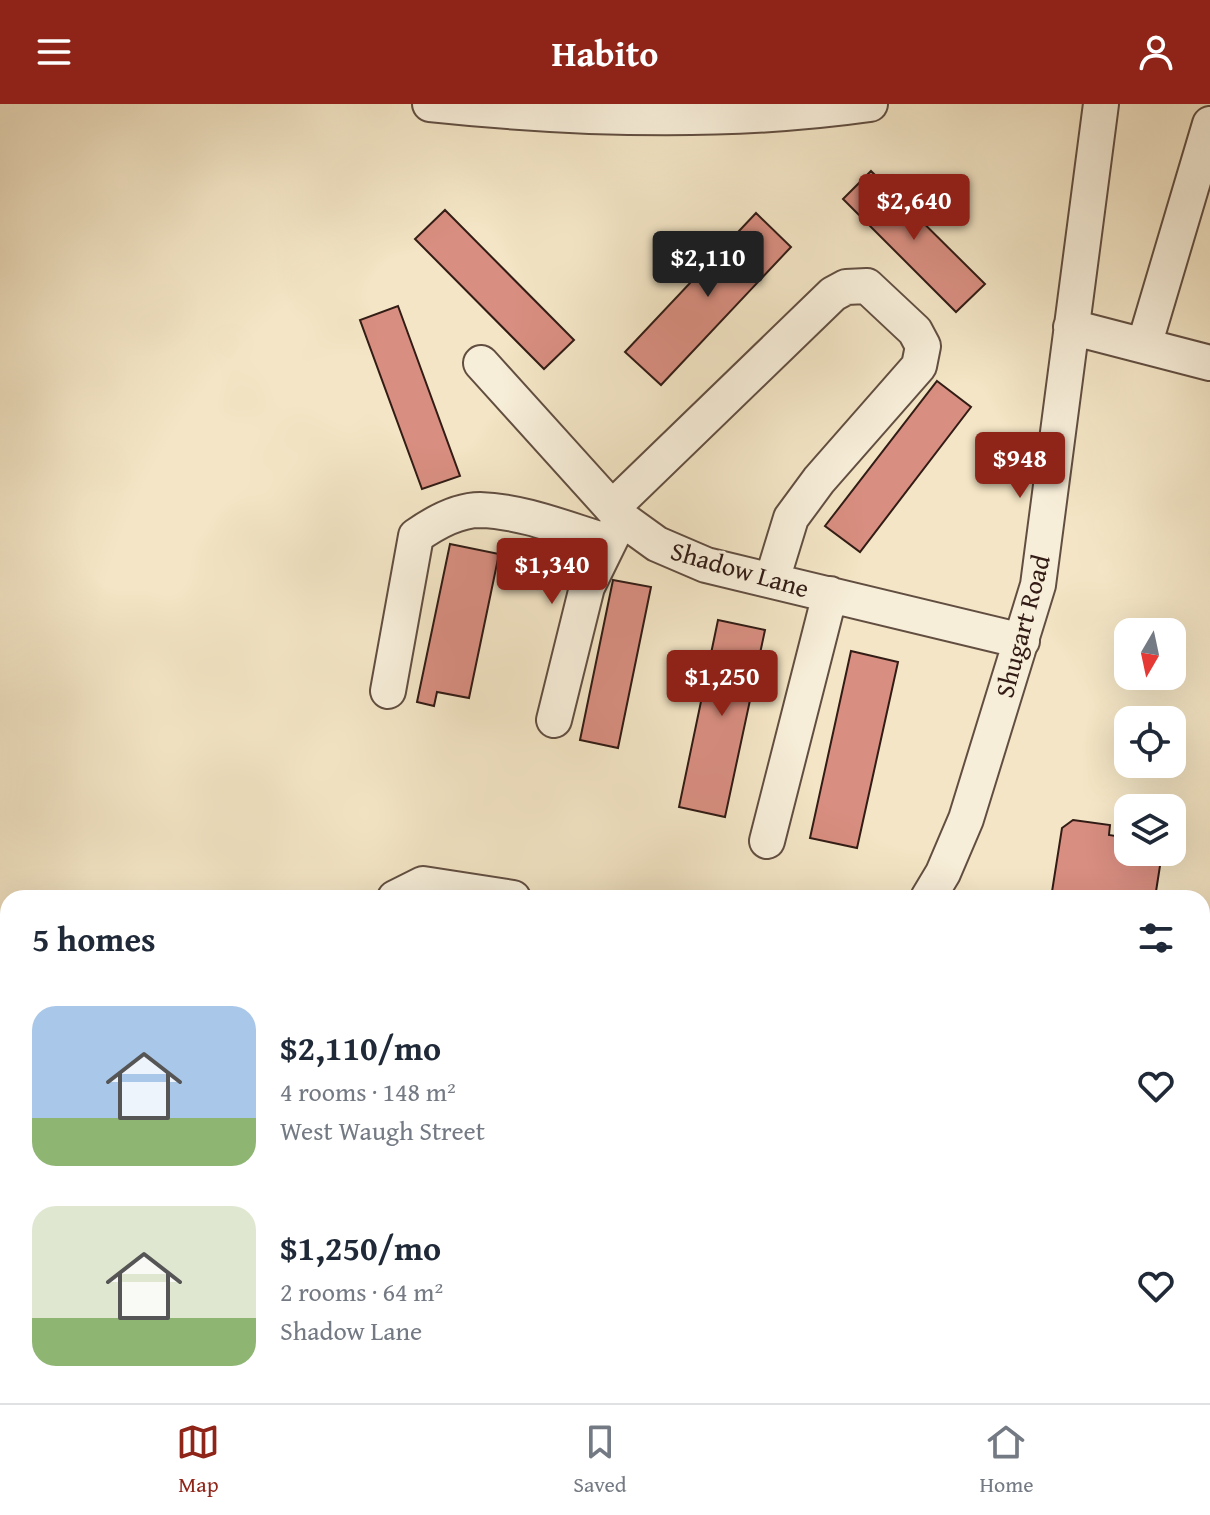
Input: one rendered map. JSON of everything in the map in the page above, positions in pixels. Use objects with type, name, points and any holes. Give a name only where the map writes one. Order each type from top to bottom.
[{"type":"street","points":[[430,104],[499,111],[672,117],[870,104]]},
{"type":"street","name":"Shugart Road","points":[[933,890],[966,819],[1038,585],[1101,104]]},
{"type":"street","points":[[1144,346],[1210,124]]},
{"type":"street","points":[[554,720],[587,587],[614,523],[833,294],[846,287],[867,286],[915,331],[923,346],[919,366],[819,480],[791,518],[772,580]]},
{"type":"street","points":[[1071,327],[1210,363]]},
{"type":"street","name":"Shadow Lane","points":[[481,363],[614,523],[706,565],[1022,641]]},
{"type":"street","points":[[388,691],[416,536],[438,521],[477,510],[614,523]]},
{"type":"street","points":[[767,841],[830,594]]},
{"type":"street","points":[[411,890],[423,884],[462,890]]},
{"type":"building","points":[[871,171],[985,284],[956,312],[843,199]]},
{"type":"building","points":[[445,210],[574,340],[544,369],[415,239]]},
{"type":"building","points":[[756,213],[791,247],[661,385],[625,352]]},
{"type":"building","points":[[398,306],[460,476],[422,489],[360,320]]},
{"type":"building","points":[[937,381],[971,407],[860,552],[825,526]]},
{"type":"building","points":[[450,544],[499,554],[469,698],[437,692],[434,706],[417,702]]},
{"type":"building","points":[[613,580],[651,587],[618,748],[580,740]]},
{"type":"building","points":[[718,620],[765,630],[725,817],[679,807]]},
{"type":"building","points":[[851,651],[898,662],[857,848],[810,838]]},
{"type":"building","points":[[1073,820],[1110,825],[1109,835],[1114,836],[1114,866],[1160,866],[1156,890],[1052,890],[1062,828]]}]
